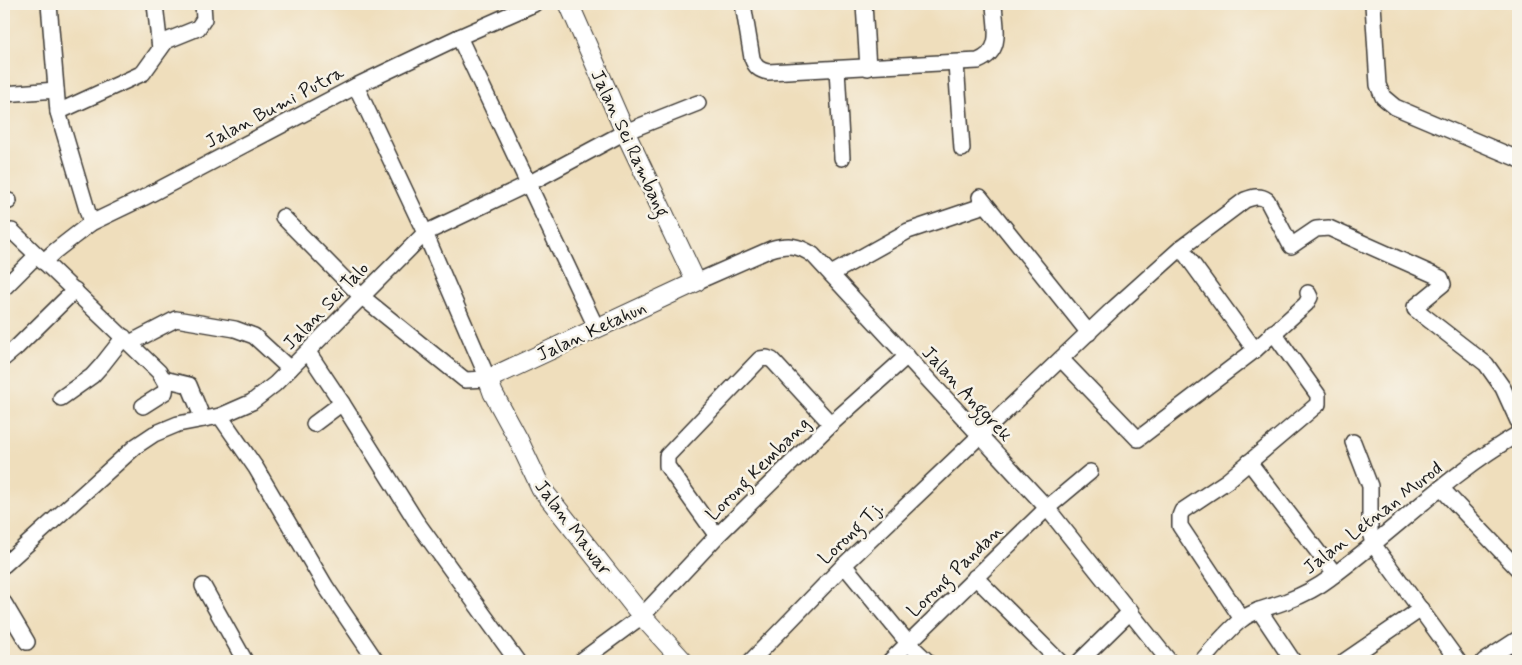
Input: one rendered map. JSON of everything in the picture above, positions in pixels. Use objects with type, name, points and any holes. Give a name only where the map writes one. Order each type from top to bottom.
[{"type":"street","points":[[49,4],[58,112],[92,223]]},
{"type":"street","points":[[155,4],[160,49]]},
{"type":"street","points":[[58,112],[143,72],[166,41],[198,28],[204,19],[203,4]]},
{"type":"street","name":"Jalan Bumi Putra","points":[[4,288],[40,258],[55,251],[92,223],[356,86],[534,4]]},
{"type":"street","name":"Jalan Sei Rambang","points":[[569,4],[625,132],[696,282]]},
{"type":"street","points":[[743,4],[752,58],[760,70],[768,72],[978,61],[986,58],[992,52],[996,43],[994,4]]},
{"type":"street","points":[[864,4],[868,68]]},
{"type":"street","points":[[1373,4],[1378,85],[1384,97],[1395,107],[1518,159]]},
{"type":"street","points":[[460,37],[596,327]]},
{"type":"street","points":[[956,62],[962,149]]},
{"type":"street","points":[[837,69],[842,158]]},
{"type":"street","points":[[283,217],[361,296],[465,380],[488,379],[425,233],[356,86]]},
{"type":"street","points":[[4,94],[56,90]]},
{"type":"street","name":"Jalan Sei Talo","points":[[4,565],[136,446],[154,434],[178,424],[220,416],[252,402],[275,384],[425,233],[528,184],[625,132],[698,103]]},
{"type":"street","name":"Lorong Tj.","points":[[752,661],[844,565],[1180,248],[1245,200],[1257,196],[1267,200],[1291,246],[1316,229],[1329,228],[1441,278],[1443,284],[1415,309],[1486,364],[1503,388],[1518,421]]},
{"type":"street","points":[[831,274],[908,231],[983,201],[1088,333]]},
{"type":"street","points":[[12,231],[76,290],[159,372],[166,384],[164,392],[143,406]]},
{"type":"street","name":"Jalan Anggrek","points":[[696,282],[771,248],[784,245],[796,246],[813,255],[1047,508],[1169,661]]},
{"type":"street","points":[[1180,248],[1255,350]]},
{"type":"street","name":"Jalan Ketahun","points":[[488,379],[696,282]]},
{"type":"street","points":[[4,358],[18,347],[76,290]]},
{"type":"street","points":[[1061,359],[1138,439],[1255,350],[1309,301],[1308,293]]},
{"type":"street","points":[[61,398],[92,376],[127,340],[176,319],[235,329],[254,336],[290,369]]},
{"type":"street","points":[[1242,619],[1180,526],[1180,520],[1182,511],[1227,481],[1318,404],[1318,395],[1273,332]]},
{"type":"street","points":[[308,352],[416,521],[517,661]]},
{"type":"street","name":"Lorong Kembang","points":[[581,661],[642,616],[717,536],[831,424],[907,356]]},
{"type":"street","points":[[717,536],[667,466],[666,459],[760,360],[767,358],[772,360],[831,424]]},
{"type":"street","points":[[164,379],[189,385],[203,419]]},
{"type":"street","name":"Jalan Mawar","points":[[488,379],[493,393],[518,439],[541,488],[642,616],[683,661]]},
{"type":"street","points":[[314,424],[342,403]]},
{"type":"street","points":[[220,416],[256,468],[326,587],[376,661]]},
{"type":"street","name":"Jalan Letnan Murod","points":[[1202,661],[1242,619],[1259,610],[1286,602],[1311,591],[1373,544],[1441,488],[1498,446],[1518,434]]},
{"type":"street","points":[[1353,442],[1370,486],[1370,532],[1373,544],[1458,661]]},
{"type":"street","points":[[1249,462],[1335,574]]},
{"type":"street","name":"Lorong Pandan","points":[[890,661],[1047,508],[1090,472]]},
{"type":"street","points":[[1441,488],[1518,568]]},
{"type":"street","points":[[844,565],[908,643],[927,661]]},
{"type":"street","points":[[976,577],[1059,661]]},
{"type":"street","points":[[203,586],[245,661]]},
{"type":"street","points":[[4,603],[27,642]]},
{"type":"street","points":[[1345,661],[1421,609]]},
{"type":"street","points":[[1259,610],[1293,661]]},
{"type":"street","points":[[1080,661],[1131,611]]},
{"type":"street","points":[[1484,661],[1518,638]]}]
